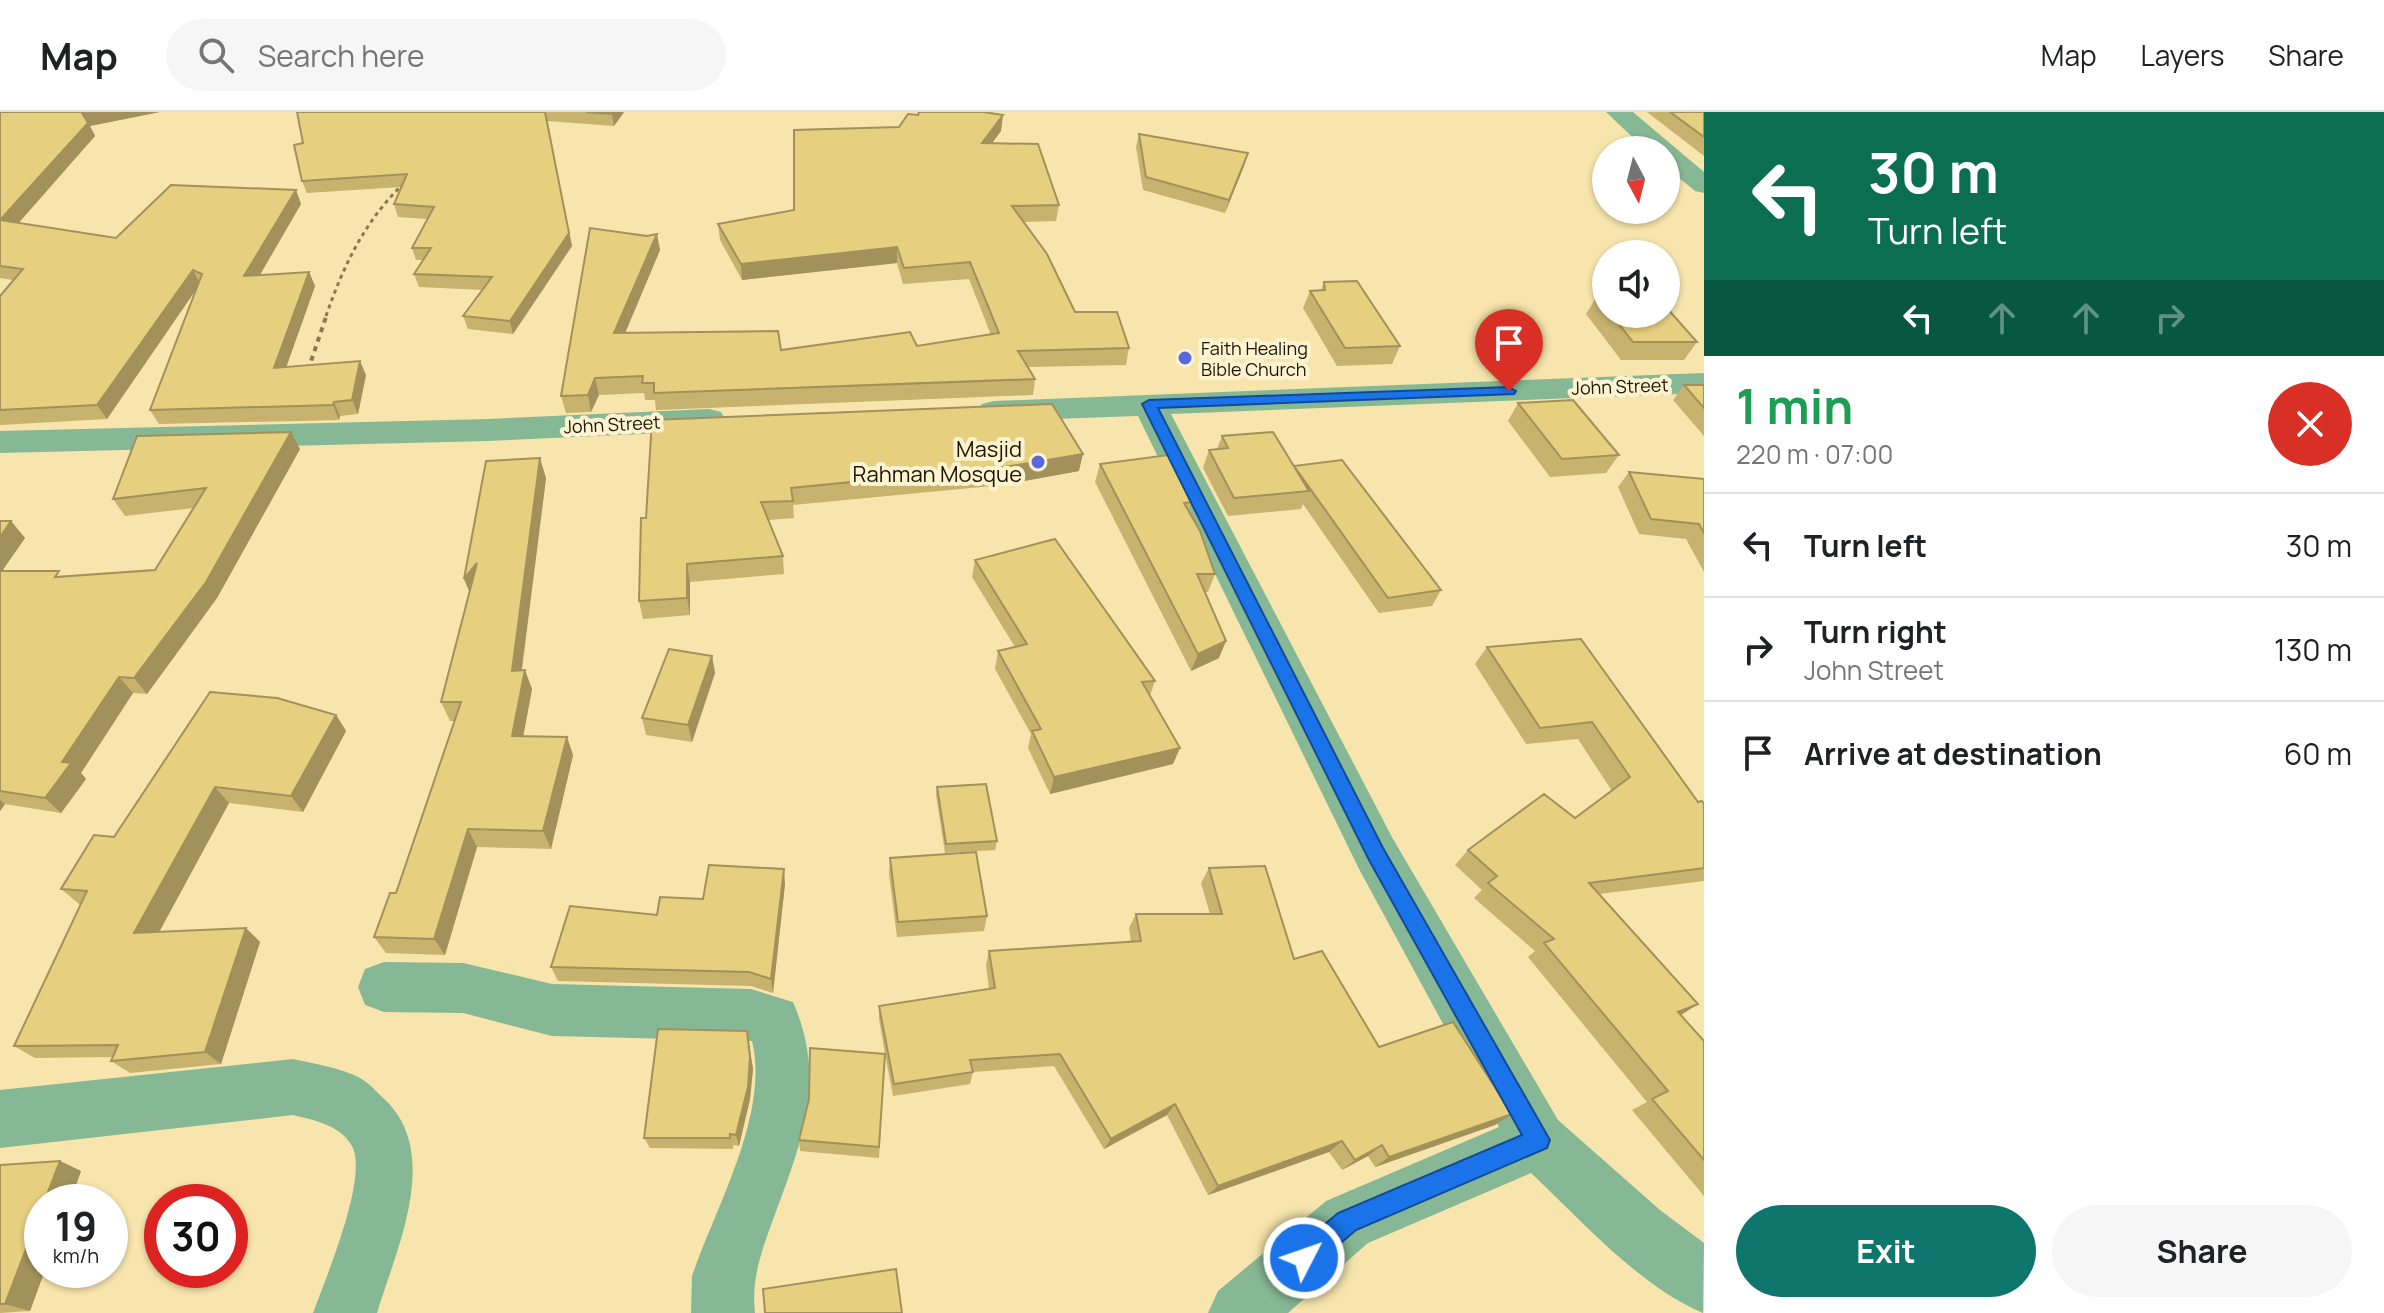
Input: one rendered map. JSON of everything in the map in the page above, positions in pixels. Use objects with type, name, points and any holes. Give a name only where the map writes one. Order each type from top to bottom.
[{"type":"street","points":[[1618,112],[1645,136]]},
{"type":"street","points":[[1680,165],[1704,185]]},
{"type":"street","name":"John Street","points":[[960,413],[1704,383]]},
{"type":"street","points":[[1149,404],[1376,854],[1538,1140],[1638,1232],[1704,1282]]},
{"type":"street","name":"John Street","points":[[0,442],[740,419]]},
{"type":"street","points":[[384,987],[463,988],[552,1010],[751,1015],[774,1020],[781,1039],[783,1085],[761,1180],[722,1279],[723,1313]]},
{"type":"street","points":[[0,1119],[293,1087],[341,1098],[378,1131],[384,1164],[381,1204],[345,1313]]},
{"type":"street","points":[[1240,1313],[1347,1222],[1538,1140]]},
{"type":"path","points":[[284,435],[347,254],[389,195],[410,178]]},
{"type":"building","points":[[0,112],[89,112],[82,113],[88,123],[0,220]]},
{"type":"building","points":[[297,112],[545,112],[569,233],[510,321],[463,316],[492,277],[414,274],[431,248],[412,248],[434,207],[394,204],[407,174],[302,181],[294,145],[303,143]]},
{"type":"building","points":[[919,112],[1003,115],[982,143],[1038,144],[1059,205],[1012,206],[1047,254],[1075,312],[1117,312],[1129,348],[1018,351],[1035,379],[654,393],[654,383],[642,383],[643,376],[595,378],[588,395],[561,396],[590,228],[647,236],[657,234],[614,333],[778,331],[781,350],[910,332],[917,346],[999,333],[970,262],[904,268],[897,247],[741,264],[718,224],[794,210],[794,130],[899,127],[908,114],[918,115]]},
{"type":"building","points":[[1670,112],[1704,112],[1704,137]]},
{"type":"building","points":[[1139,134],[1248,153],[1229,200],[1146,177]]},
{"type":"building","points":[[171,185],[296,190],[244,276],[309,272],[274,368],[360,361],[352,400],[334,402],[333,405],[150,410],[202,274],[193,270],[97,405],[0,410],[0,296],[23,269],[0,266],[0,220],[116,238]]},
{"type":"building","points":[[1357,281],[1400,346],[1345,348],[1310,291],[1325,290],[1324,282]]},
{"type":"building","points":[[1680,323],[1697,342],[1633,342],[1622,328],[1680,328]]},
{"type":"building","points":[[1684,385],[1704,385],[1704,408]]},
{"type":"building","points":[[1573,400],[1619,455],[1562,459],[1518,403]]},
{"type":"building","points":[[1052,404],[1083,454],[1005,467],[791,488],[793,501],[761,502],[783,556],[687,564],[687,598],[639,601],[641,518],[646,518],[652,420]]},
{"type":"building","points":[[291,432],[206,582],[134,678],[119,677],[62,762],[71,763],[45,798],[0,791],[0,571],[59,571],[55,577],[155,570],[206,488],[113,499],[137,436]]},
{"type":"building","points":[[1273,432],[1309,491],[1234,498],[1209,450],[1228,448],[1222,436]]},
{"type":"building","points":[[1168,455],[1192,502],[1184,503],[1200,531],[1215,574],[1197,574],[1226,641],[1198,654],[1100,464]]},
{"type":"building","points":[[540,458],[512,671],[525,670],[512,736],[567,737],[543,831],[468,829],[434,939],[374,937],[390,893],[396,893],[461,702],[441,702],[477,563],[464,579],[486,461]]},
{"type":"building","points":[[1342,460],[1441,590],[1388,598],[1294,466]]},
{"type":"building","points":[[1629,472],[1704,479],[1704,533],[1699,524],[1651,519]]},
{"type":"building","points":[[0,521],[11,521],[0,537]]},
{"type":"building","points":[[1055,539],[1155,681],[1142,682],[1180,748],[1054,777],[1032,731],[1041,729],[998,651],[1027,644],[975,560]]},
{"type":"building","points":[[1581,639],[1698,802],[1704,804],[1704,868],[1589,883],[1698,1004],[1678,1012],[1704,1041],[1704,1160],[1652,1099],[1668,1091],[1544,943],[1554,939],[1488,883],[1497,876],[1468,850],[1544,794],[1575,818],[1630,777],[1592,722],[1540,728],[1487,647]]},
{"type":"building","points":[[669,649],[712,656],[688,725],[642,718]]},
{"type":"building","points":[[210,692],[277,698],[336,715],[291,796],[215,787],[134,933],[246,928],[205,1052],[111,1061],[118,1045],[14,1046],[87,891],[61,889],[94,835],[114,837]]},
{"type":"building","points":[[986,784],[997,841],[946,844],[937,787]]},
{"type":"building","points":[[976,852],[987,916],[898,922],[890,858]]},
{"type":"building","points":[[709,865],[784,869],[771,979],[749,972],[551,967],[570,906],[657,915],[660,897],[703,899]]},
{"type":"building","points":[[1265,866],[1294,959],[1322,951],[1379,1047],[1453,1022],[1512,1114],[1389,1157],[1382,1145],[1355,1160],[1342,1141],[1218,1186],[1175,1104],[1111,1139],[1060,1054],[970,1060],[973,1072],[894,1084],[879,1006],[995,988],[989,951],[1141,941],[1136,914],[1222,914],[1209,868]]},
{"type":"building","points":[[658,1029],[747,1031],[750,1057],[748,1087],[736,1135],[730,1134],[730,1138],[644,1138]]},
{"type":"building","points":[[810,1048],[885,1054],[879,1147],[799,1140],[809,1099]]},
{"type":"building","points":[[60,1161],[51,1184],[24,1184],[24,1254],[5,1304],[0,1304],[0,1165]]},
{"type":"building","points":[[896,1269],[902,1313],[765,1313],[763,1289]]},
{"type":"place","name":"Faith Healing Bible Church","points":[[1185,358]]},
{"type":"place","name":"Masjid Rahman Mosque","points":[[1038,462]]},
{"type":"route","points":[[1304,1258],[1347,1222],[1538,1140],[1376,854],[1149,404],[1509,391]]}]
